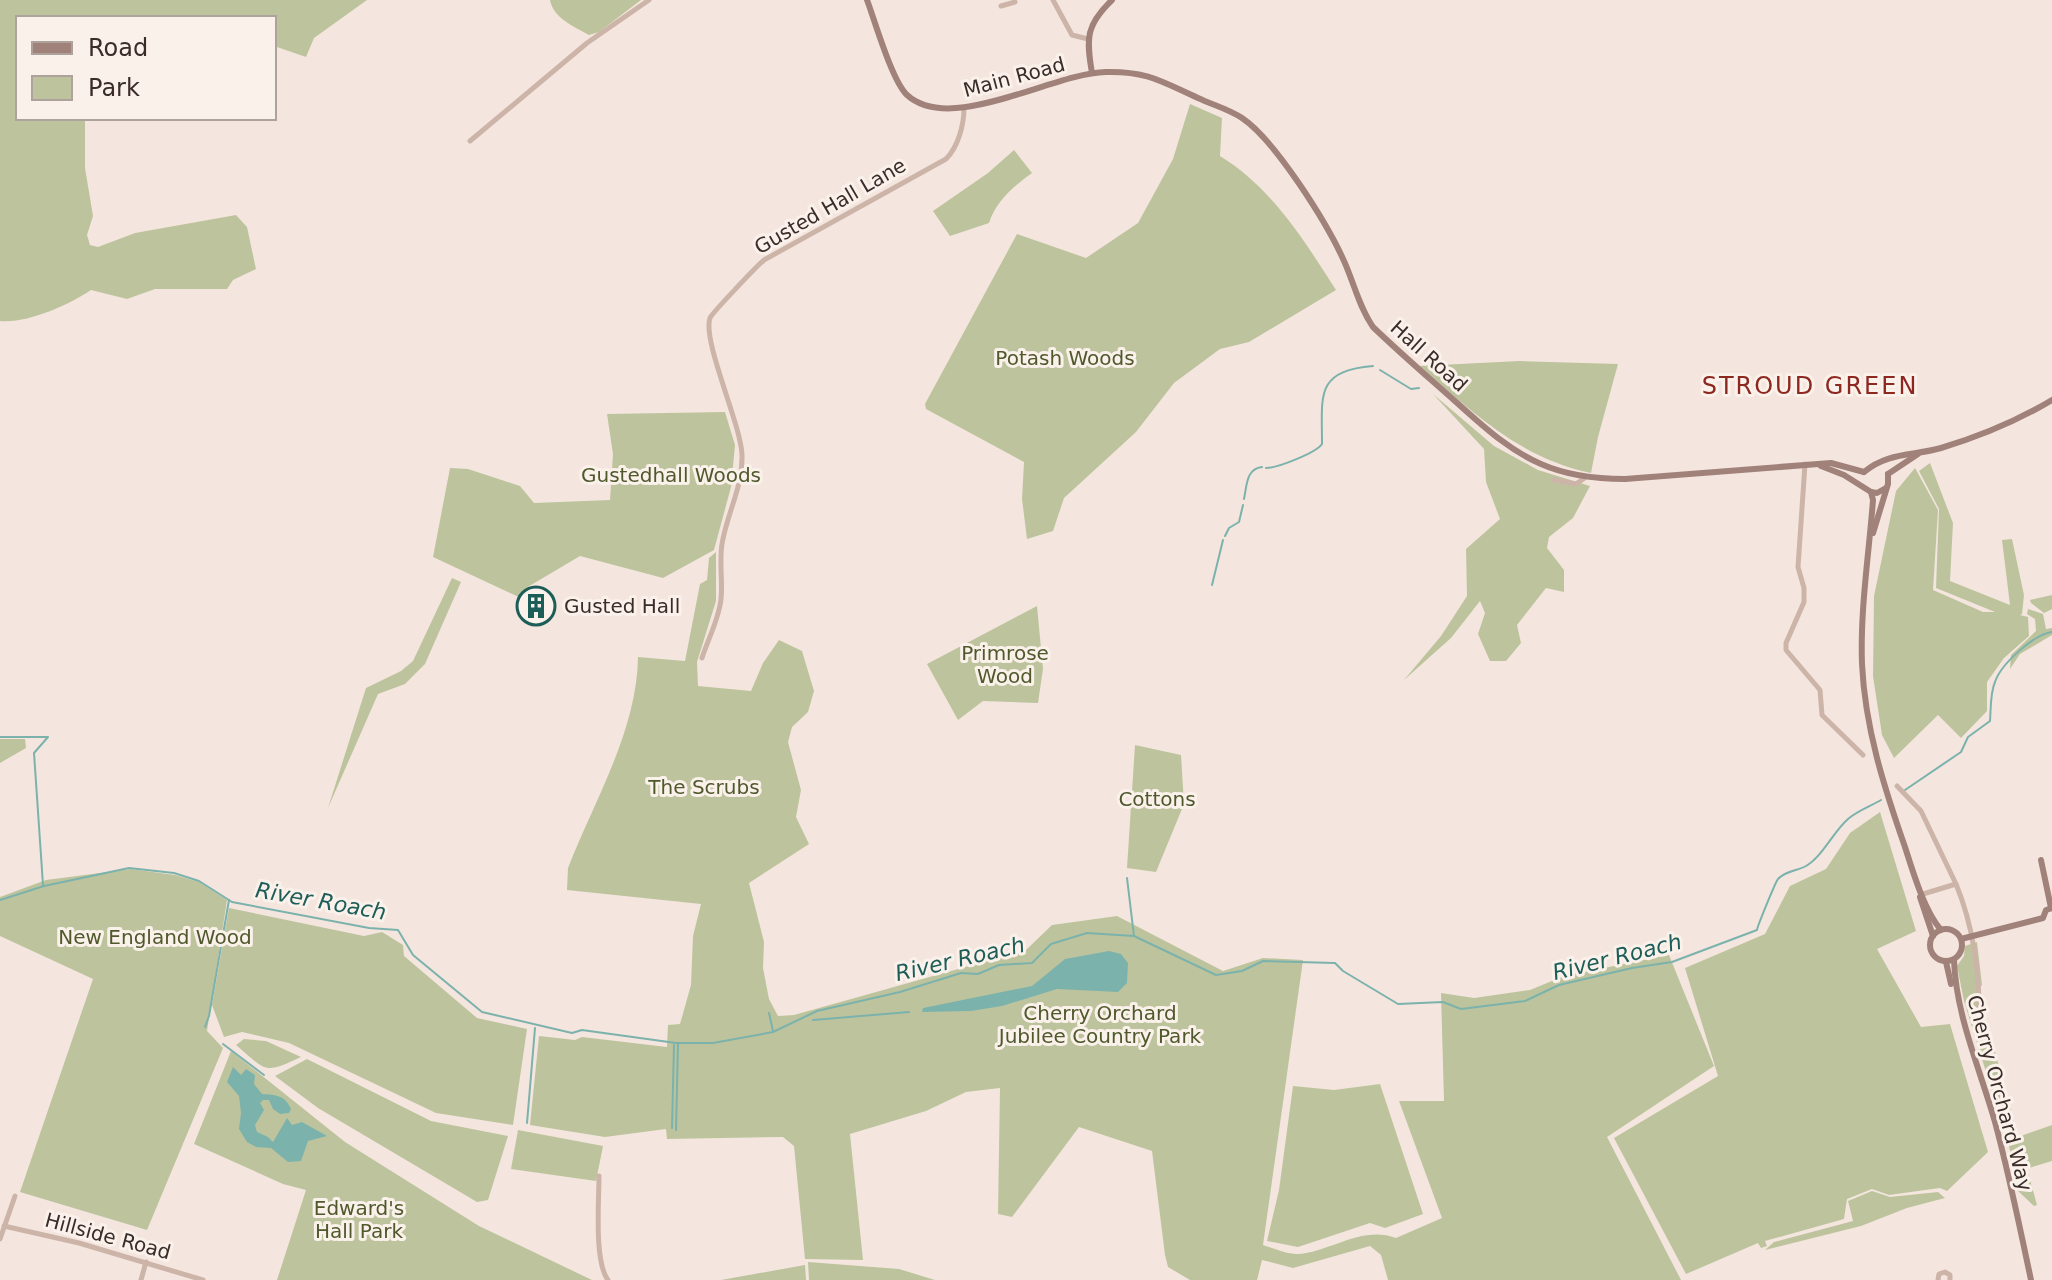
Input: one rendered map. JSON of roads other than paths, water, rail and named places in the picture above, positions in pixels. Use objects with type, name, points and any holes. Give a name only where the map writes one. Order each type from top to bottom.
[{"type":"main road","name":"Main Road","points":[[867,0],[898,81],[907,95],[937,110],[964,108],[1092,73]]},
{"type":"main road","points":[[1092,73],[1088,39],[1095,18],[1112,0]]},
{"type":"main road","name":"Hall Road","points":[[1092,73],[1120,72],[1161,79],[1240,117],[1253,127],[1280,158],[1328,228],[1347,267],[1363,313],[1373,327],[1471,415],[1517,452],[1540,464],[1586,477],[1625,479],[1831,463],[1864,472]]},
{"type":"main road","points":[[1886,488],[1877,493],[1871,492],[1863,485],[1864,472],[1885,458],[1921,453],[1991,431],[2021,419],[2052,400]]},
{"type":"main road","points":[[1867,559],[1888,474],[1921,453]]},
{"type":"main road","name":"Hall Road","points":[[1805,464],[1835,470],[1863,485]]},
{"type":"main road","points":[[1874,466],[1888,474]]},
{"type":"main road","points":[[1871,492],[1873,500],[1862,629],[1862,665],[1868,717],[1881,777],[1933,936],[1930,946],[1934,956],[1950,961],[1961,952],[1961,939],[1952,930],[1941,930],[1933,936]]},
{"type":"main road","points":[[1961,939],[2046,921],[2046,910],[2052,908],[2041,860]]},
{"type":"main road","points":[[1915,878],[1934,922],[1941,930]]},
{"type":"main road","name":"Cherry Orchard Way","points":[[1950,961],[1965,1026],[1995,1123],[2031,1280]]},
{"type":"street","points":[[470,141],[587,43],[649,0]]},
{"type":"street","points":[[1053,0],[1072,35],[1088,39]]},
{"type":"street","points":[[1005,3],[1015,2]]},
{"type":"street","name":"Gusted Hall Lane","points":[[702,658],[721,603],[719,573],[722,543],[742,470],[740,436],[721,381],[709,325],[711,315],[736,292],[747,274],[764,260],[946,159],[955,146],[964,108]]},
{"type":"street","points":[[1805,464],[1798,567],[1804,602],[1786,643],[1786,650],[1820,690],[1822,715],[1863,755]]},
{"type":"street","points":[[1554,480],[1576,484],[1586,477]]},
{"type":"street","points":[[1897,786],[1921,811],[1964,904],[1980,988],[1979,1018]]},
{"type":"street","points":[[1923,894],[1956,884]]},
{"type":"street","points":[[599,1176],[600,1250],[603,1274],[608,1280]]},
{"type":"street","points":[[0,1239],[15,1196]]},
{"type":"street","name":"Hillside Road","points":[[4,1226],[79,1243],[203,1280]]},
{"type":"street","points":[[141,1280],[146,1262]]},
{"type":"street","points":[[1938,1280],[1943,1272],[1949,1273],[1950,1280]]},
{"type":"water","points":[[1109,951],[1121,954],[1128,963],[1127,983],[1118,992],[1057,989],[1002,1006],[971,1011],[922,1012],[923,1008],[1032,986],[1065,959]]},
{"type":"water","points":[[233,1067],[241,1075],[246,1069],[255,1075],[254,1084],[262,1094],[283,1098],[291,1109],[289,1113],[280,1114],[273,1109],[269,1100],[263,1100],[260,1103],[264,1110],[255,1125],[257,1132],[273,1142],[287,1118],[292,1125],[302,1122],[327,1136],[308,1141],[301,1161],[288,1162],[271,1148],[256,1147],[247,1142],[239,1129],[239,1096],[227,1082]]},
{"type":"waterway","points":[[1266,468],[1279,466],[1318,448],[1322,444],[1323,399],[1331,380],[1341,373],[1373,366]]},
{"type":"waterway","points":[[1380,370],[1411,389],[1419,388]]},
{"type":"waterway","points":[[1244,499],[1250,474],[1262,467]]},
{"type":"waterway","points":[[1225,536],[1229,528],[1239,522],[1243,505]]},
{"type":"waterway","points":[[1212,585],[1223,540]]},
{"type":"waterway","name":"River Roach","points":[[1905,790],[1961,752],[1968,737],[1990,721],[1991,696],[1998,675],[2027,644],[2052,632]]},
{"type":"waterway","points":[[0,737],[48,737],[34,753],[43,885]]},
{"type":"waterway","name":"River Roach","points":[[0,900],[44,886],[129,868],[174,873],[199,881],[232,902],[369,928],[398,930],[413,955],[482,1012],[572,1033],[582,1030],[676,1043],[713,1043],[773,1032],[817,1011],[900,992],[961,973],[978,974],[999,965],[1032,963],[1051,944],[1087,933],[1134,936],[1216,975],[1242,971],[1263,961],[1335,963],[1398,1004],[1443,1002],[1461,1009],[1525,1001],[1559,985],[1672,962],[1757,930],[1778,879],[1812,862],[1848,819],[1881,800]]},
{"type":"waterway","points":[[1127,878],[1134,936]]},
{"type":"waterway","points":[[205,1027],[229,900]]},
{"type":"waterway","points":[[813,1020],[909,1012]]},
{"type":"waterway","points":[[769,1013],[773,1031]]},
{"type":"waterway","points":[[527,1123],[535,1028]]},
{"type":"waterway","points":[[676,1130],[678,1043]]},
{"type":"waterway","points":[[223,1044],[264,1075]]},
{"type":"waterway","points":[[672,1128],[674,1045]]},
{"type":"place","name":"Gusted Hall","points":[[536,606]]},
{"type":"district","name":"STROUD GREEN","points":[[1810,386]]},
{"type":"park label","name":"Potash Woods","points":[[1065,358]]},
{"type":"park label","name":"Gustedhall Woods","points":[[671,475]]},
{"type":"park label","name":"Primrose Wood","points":[[1005,664]]},
{"type":"park label","name":"The Scrubs","points":[[704,787]]},
{"type":"park label","name":"Cottons","points":[[1157,799]]},
{"type":"park label","name":"New England Wood","points":[[155,937]]},
{"type":"park label","name":"Cherry Orchard Jubilee Country Park","points":[[1100,1024]]},
{"type":"park label","name":"Edward's Hall Park","points":[[359,1220]]}]
